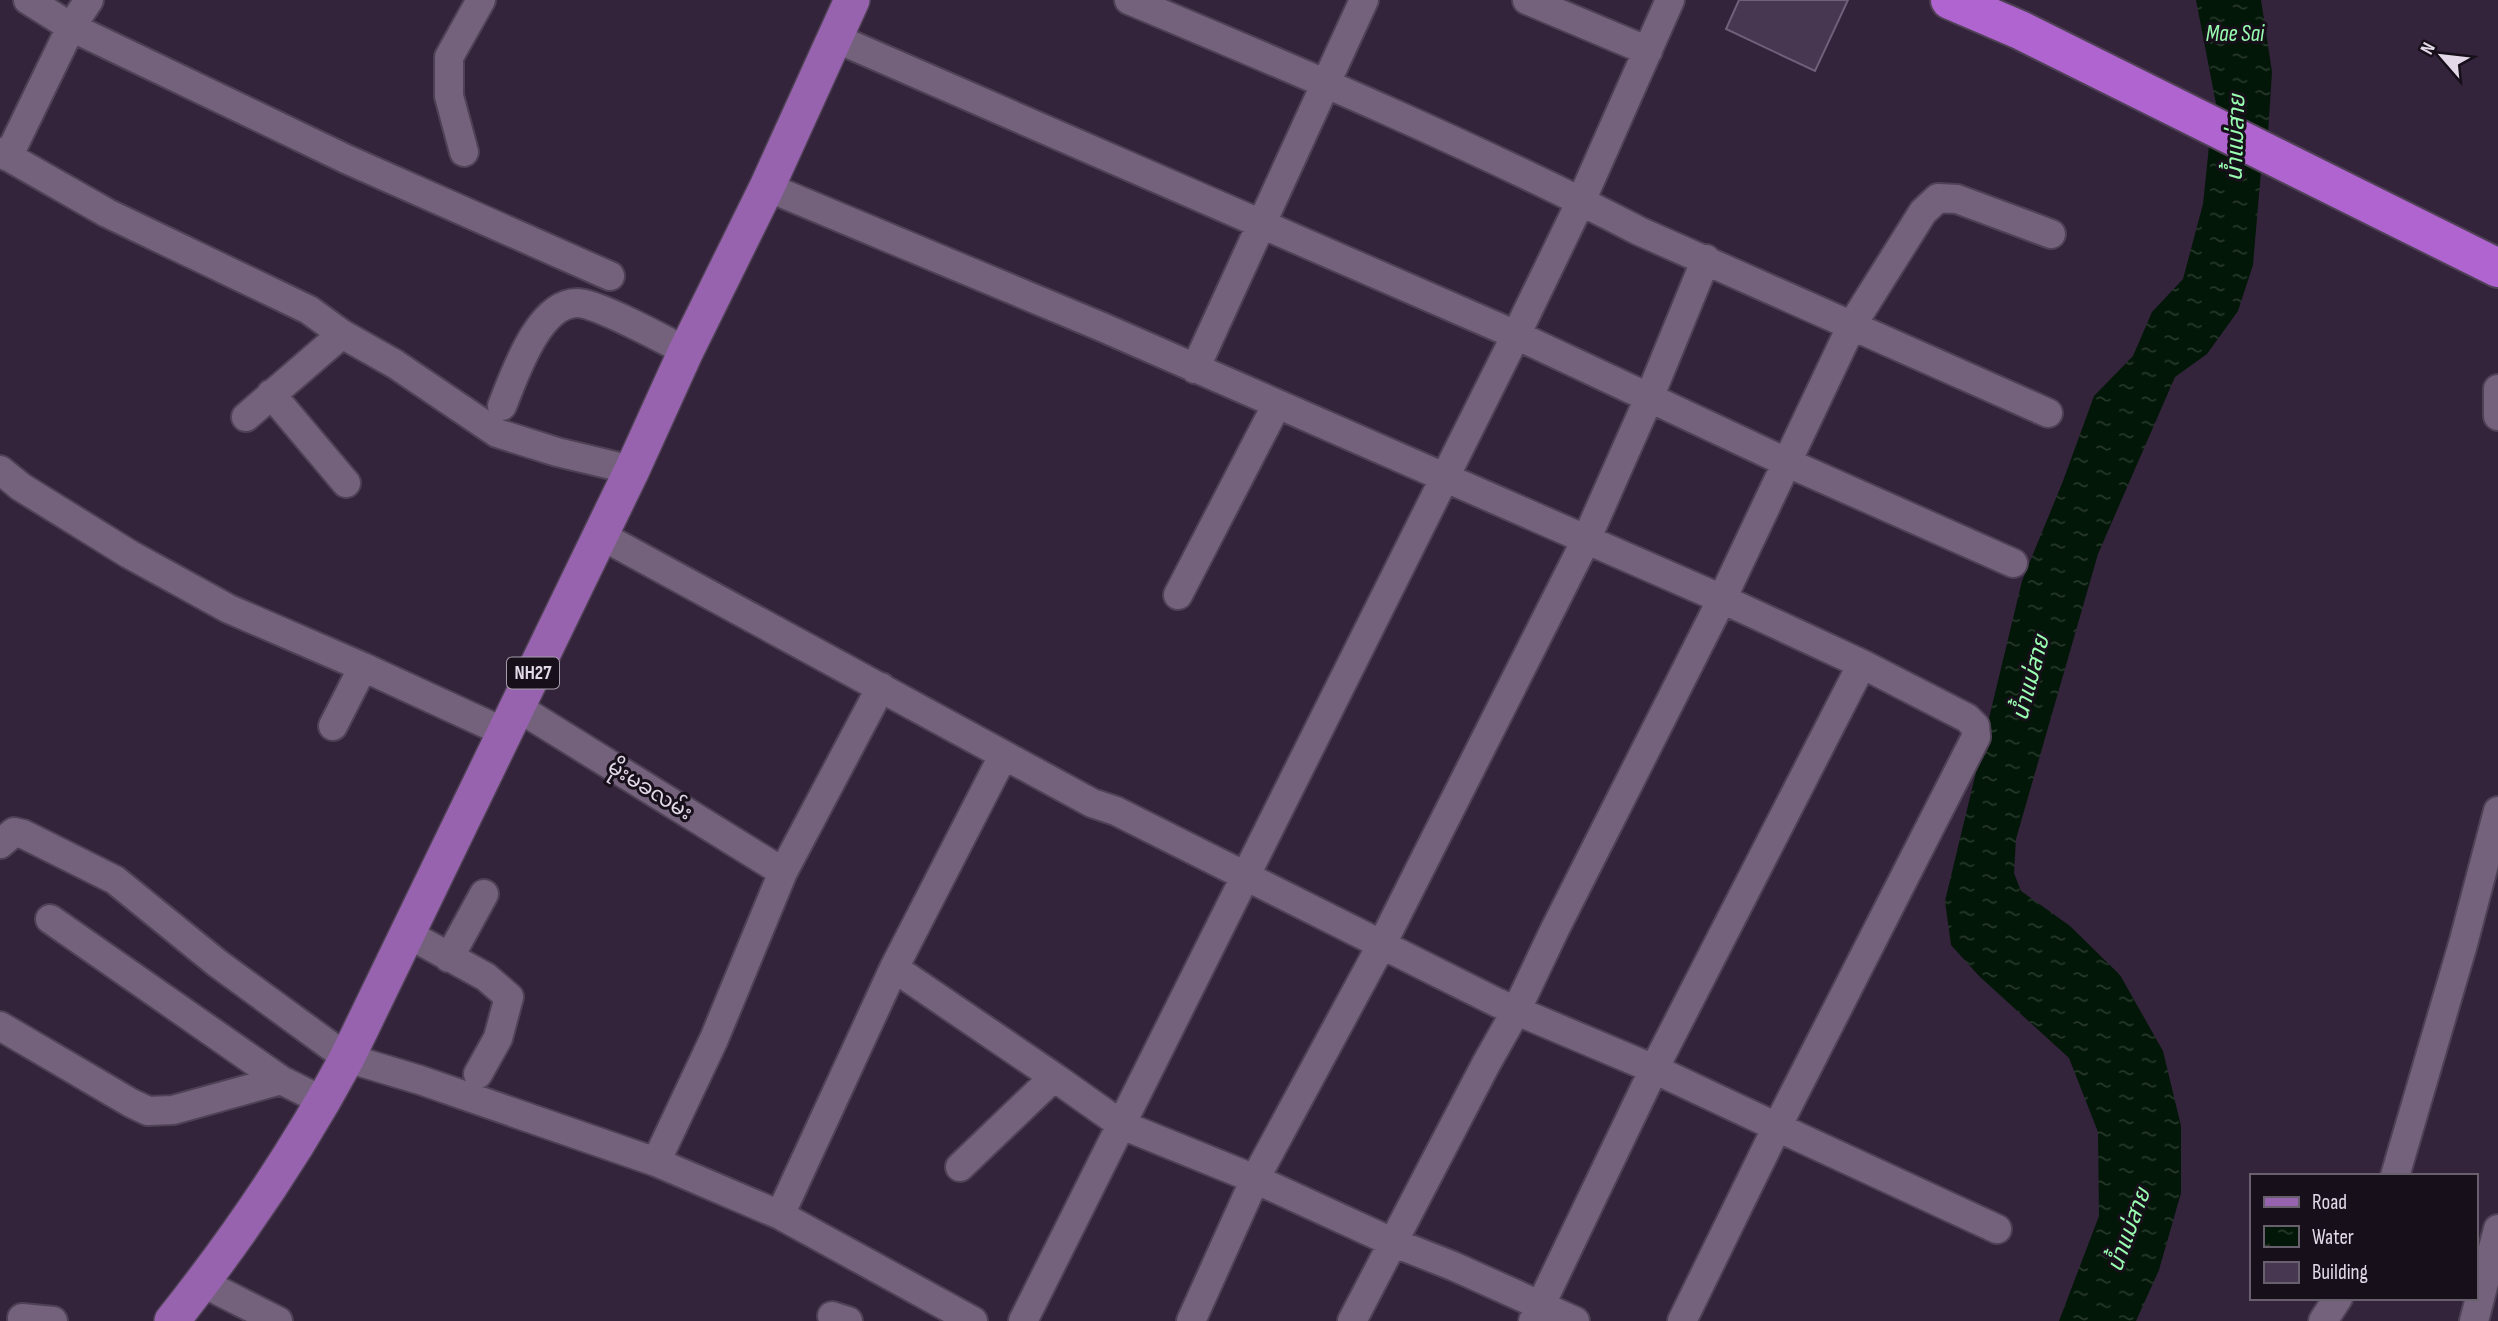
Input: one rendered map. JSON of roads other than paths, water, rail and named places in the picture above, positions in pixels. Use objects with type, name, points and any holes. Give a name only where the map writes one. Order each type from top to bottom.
[{"type":"highway","points":[[1950,0],[2020,30],[2498,268]]},
{"type":"main road","name":"NH27","points":[[172,1321],[267,1194],[347,1058],[632,470],[686,351],[767,187],[852,0]]},
{"type":"street","points":[[28,0],[71,27],[346,159],[610,276]]},
{"type":"street","points":[[89,0],[71,27],[4,154],[107,213],[309,310],[497,433],[557,452],[632,470]]},
{"type":"street","points":[[464,152],[449,96],[449,57],[481,0]]},
{"type":"street","points":[[1129,0],[1327,84],[1581,201],[1639,231],[2048,413]]},
{"type":"street","points":[[1195,369],[1364,0]]},
{"type":"street","points":[[1527,0],[1648,51]]},
{"type":"street","points":[[1023,1321],[1516,335],[1581,201],[1670,0]]},
{"type":"street","points":[[835,38],[1516,335],[1788,463],[2013,563]]},
{"type":"street","points":[[767,187],[1102,327],[1722,599],[1862,664],[1968,718],[1975,726],[1976,737],[1777,1127],[1682,1321]]},
{"type":"street","points":[[1352,1321],[1516,1011],[1722,599],[1852,325],[1923,212],[1938,198],[1957,199],[2051,234]]},
{"type":"street","points":[[1191,1321],[1255,1179],[1382,944],[1586,540],[1649,398],[1706,259]]},
{"type":"street","points":[[502,406],[534,335],[551,314],[566,305],[579,303],[607,313],[686,351]]},
{"type":"street","points":[[246,417],[342,334]]},
{"type":"street","points":[[2498,389],[2498,416]]},
{"type":"street","points":[[271,394],[346,483]]},
{"type":"street","points":[[1178,595],[1278,404]]},
{"type":"street","name":"မိုးမခလမ်း","points":[[0,470],[21,488],[129,554],[229,609],[363,667],[510,720],[783,872]]},
{"type":"street","points":[[600,535],[1092,803],[1116,811],[1516,1011],[1654,1069],[1997,1229]]},
{"type":"street","points":[[1536,1314],[1654,1069],[1862,664]]},
{"type":"street","points":[[332,726],[363,667]]},
{"type":"street","points":[[656,1162],[714,1039],[783,872],[881,687]]},
{"type":"street","points":[[780,1215],[894,968],[1003,755]]},
{"type":"street","points":[[2396,1174],[2463,944],[2498,811]]},
{"type":"street","points":[[0,844],[14,832],[23,834],[114,880],[217,963],[347,1058],[421,1080],[656,1162],[780,1215],[973,1321]]},
{"type":"street","points":[[449,958],[484,894]]},
{"type":"street","points":[[51,919],[281,1080],[323,1101]]},
{"type":"street","points":[[408,934],[486,977],[509,997],[498,1038],[478,1074]]},
{"type":"street","points":[[894,968],[1122,1125],[1255,1179],[1392,1242],[1453,1266],[1536,1314],[1575,1321]]},
{"type":"street","points":[[0,1026],[131,1104],[148,1111],[173,1111],[281,1080]]},
{"type":"street","points":[[960,1167],[1054,1077]]},
{"type":"street","points":[[2477,1297],[2482,1257],[2498,1229]]},
{"type":"street","points":[[203,1283],[278,1321]]},
{"type":"street","points":[[2323,1321],[2337,1300]]},
{"type":"street","points":[[2474,1321],[2477,1300]]},
{"type":"street","points":[[22,1318],[53,1321]]},
{"type":"water","name":"Mae Sai","points":[[2196,0],[2261,0],[2272,72],[2268,133],[2217,109]]},
{"type":"water","name":"น้ำแม่สาย","points":[[2209,146],[2261,171],[2253,265],[2238,311],[2207,354],[2175,377],[2098,554],[2016,839],[2014,873],[2021,891],[2070,926],[2120,975],[2163,1051],[2181,1126],[2181,1193],[2159,1270],[2136,1321],[2059,1321],[2099,1216],[2098,1132],[2069,1058],[1979,976],[1951,945],[1945,901],[2022,581],[2094,396],[2133,356],[2152,312],[2183,279],[2203,204]]}]
